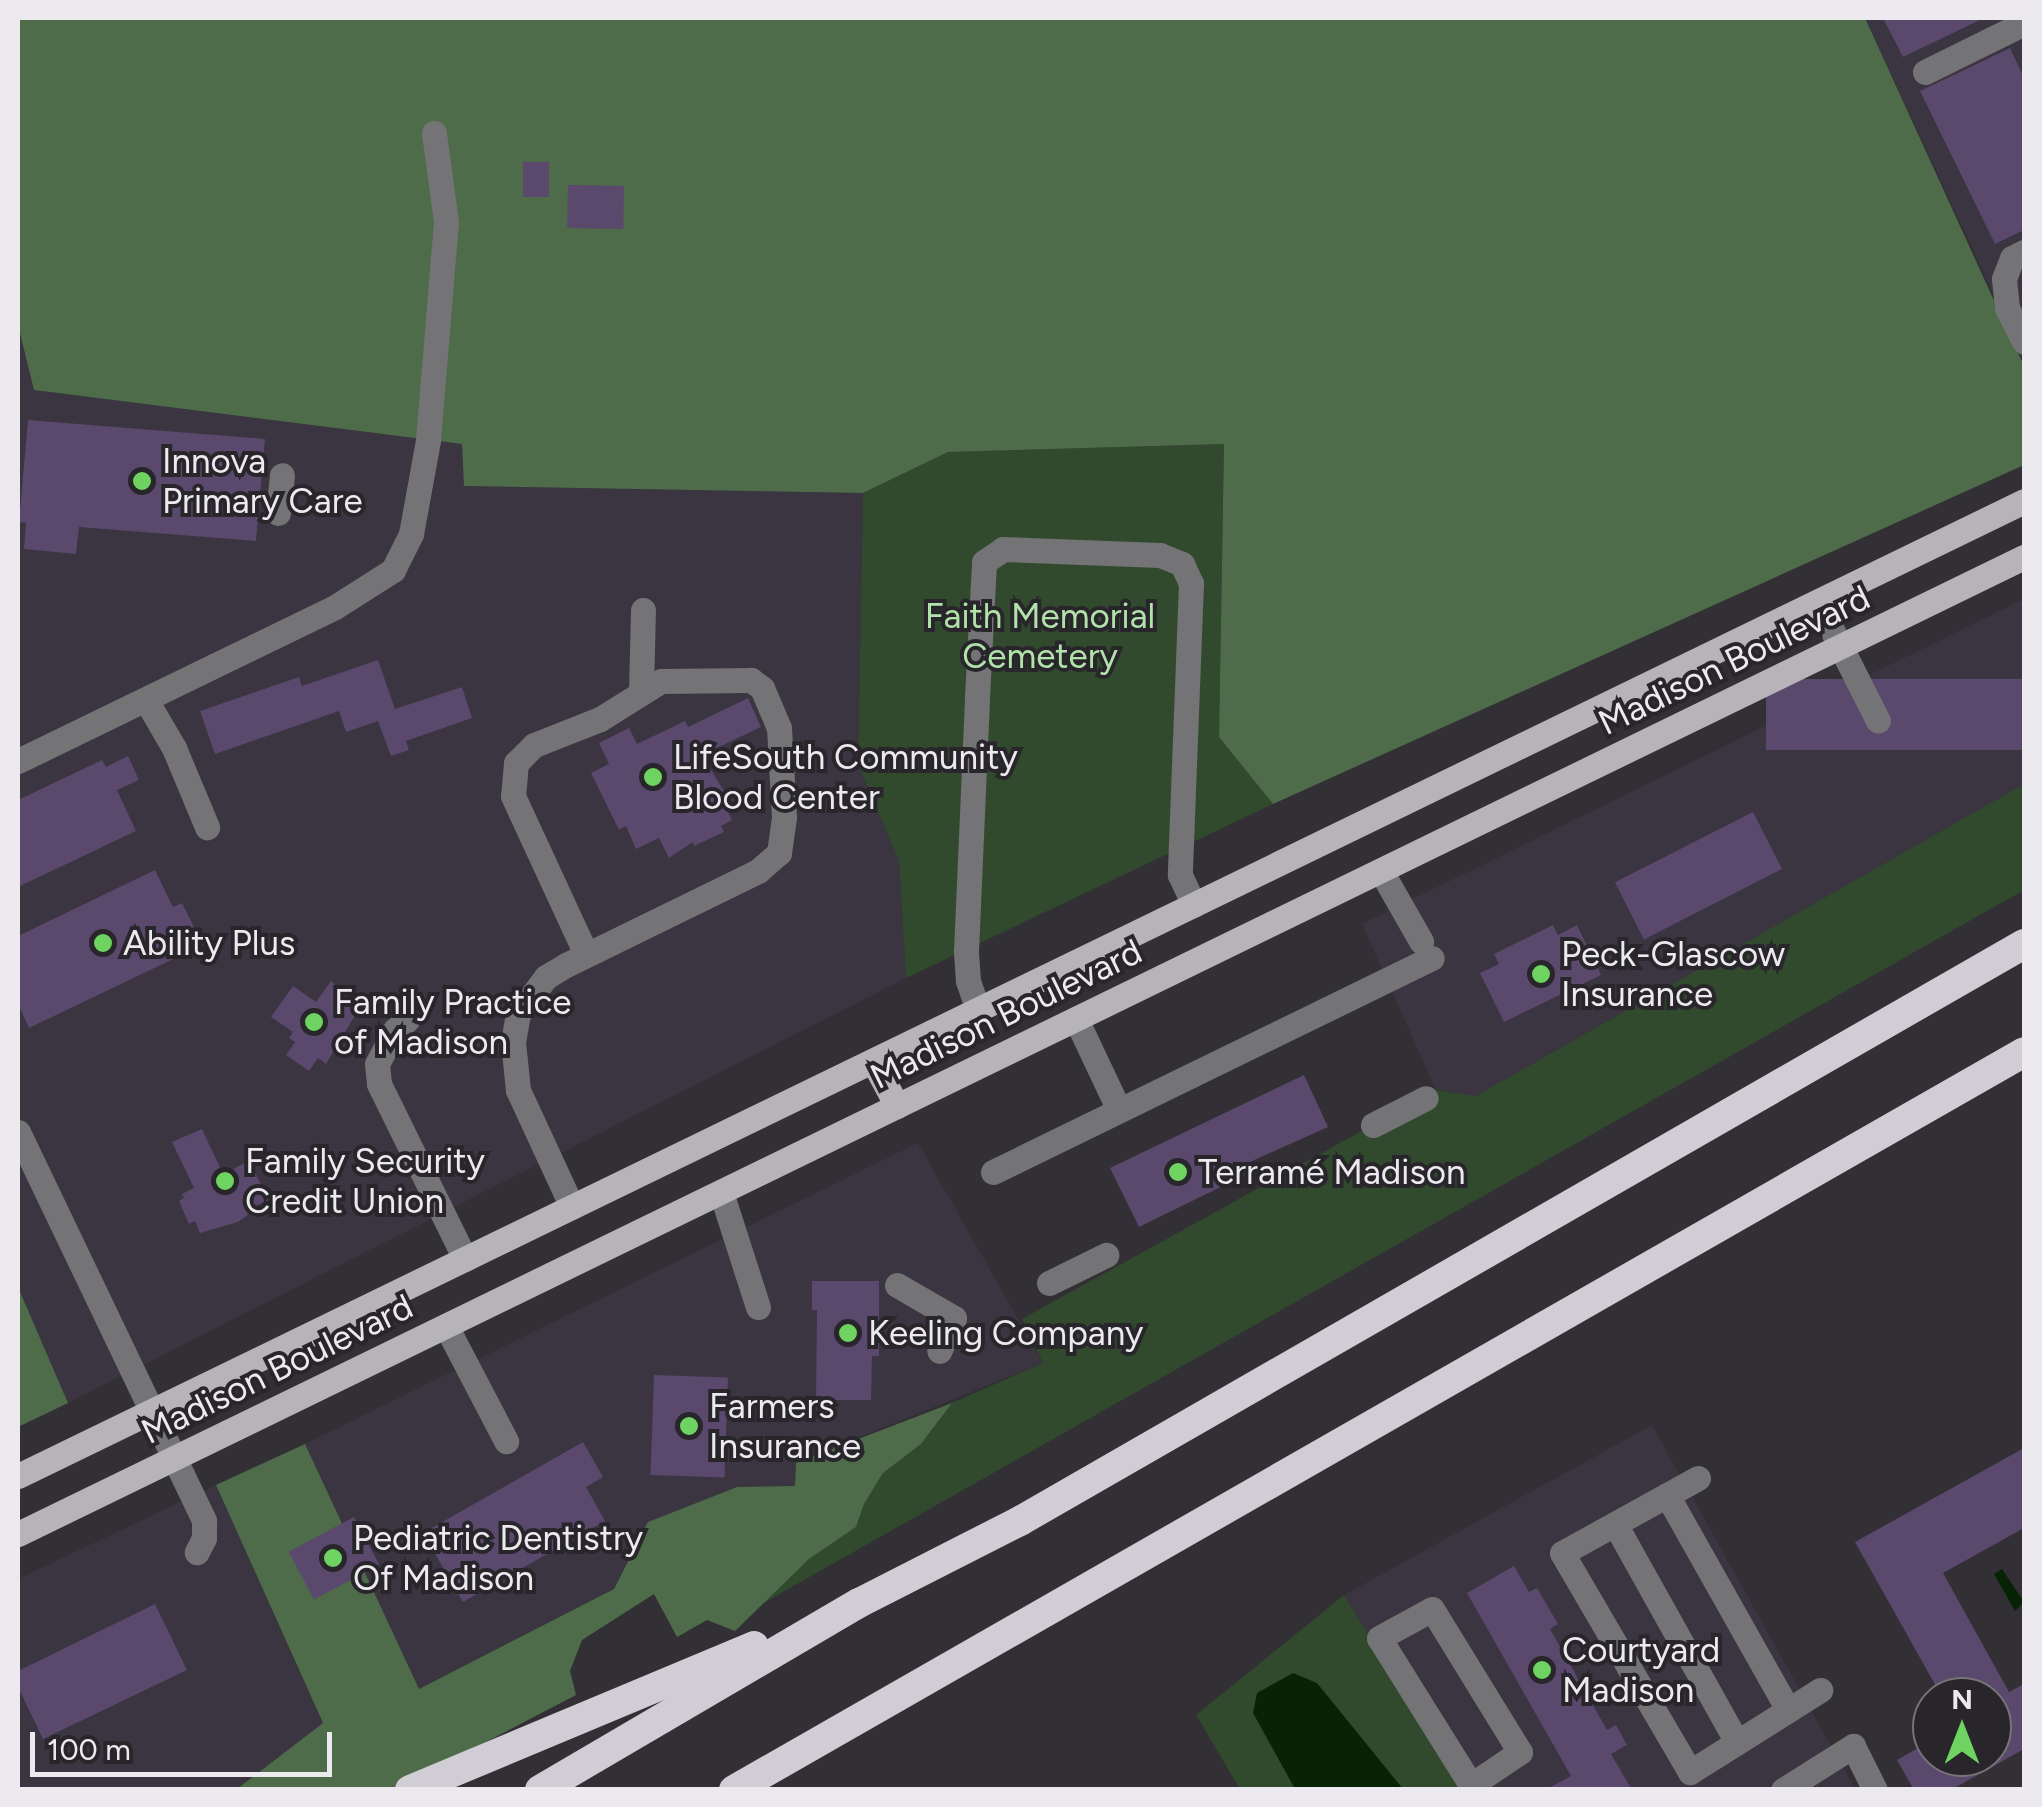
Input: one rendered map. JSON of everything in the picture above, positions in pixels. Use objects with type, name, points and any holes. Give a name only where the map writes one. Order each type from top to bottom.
[{"type":"highway","points":[[540,1790],[859,1603],[1020,1521],[2024,944]]},
{"type":"highway","points":[[744,1785],[2024,1052]]},
{"type":"highway","points":[[410,1790],[859,1603]]},
{"type":"main road","name":"Madison Boulevard","points":[[18,1476],[2024,501]]},
{"type":"main road","name":"Madison Boulevard","points":[[18,1534],[2024,558]]},
{"type":"main road","points":[[872,1061],[897,1106]]},
{"type":"street","points":[[1925,72],[2024,23]]},
{"type":"street","points":[[18,761],[335,607],[392,570],[407,544],[428,440],[446,222],[434,132]]},
{"type":"street","points":[[2024,252],[2012,258],[2004,279],[2008,308],[2024,342]]},
{"type":"street","points":[[278,513],[282,476]]},
{"type":"street","points":[[978,1010],[968,981],[966,951],[984,562],[1003,550],[1160,556],[1182,564],[1191,582],[1180,875],[1194,905]]},
{"type":"street","points":[[1818,602],[1878,721]]},
{"type":"street","points":[[586,954],[513,796],[516,763],[534,746],[634,701],[641,690],[643,610]]},
{"type":"street","points":[[572,1207],[518,1090],[513,1042],[518,1014],[546,977],[758,870],[778,853],[784,818],[778,728],[762,688],[751,680],[661,681],[641,690]]},
{"type":"street","points":[[146,700],[174,748],[207,827]]},
{"type":"street","points":[[993,1172],[1426,950],[1381,871]]},
{"type":"street","points":[[1076,1019],[1119,1110]]},
{"type":"street","points":[[407,1020],[395,1030],[377,1064],[379,1084],[465,1259]]},
{"type":"street","points":[[1373,1125],[1426,1098]]},
{"type":"street","points":[[18,1132],[204,1521],[204,1538],[196,1552]]},
{"type":"street","points":[[721,1192],[758,1307]]},
{"type":"street","points":[[1048,1284],[1106,1255]]},
{"type":"street","points":[[896,1285],[954,1318],[938,1351]]},
{"type":"street","points":[[446,1326],[506,1441]]},
{"type":"street","points":[[1698,1478],[1562,1553],[1694,1781],[1736,1742],[1820,1690]]},
{"type":"street","points":[[1667,1495],[1788,1710]]},
{"type":"street","points":[[1615,1524],[1736,1742]]},
{"type":"street","points":[[1432,1609],[1520,1752],[1472,1787],[1379,1638],[1432,1609]]},
{"type":"street","points":[[1783,1790],[1853,1746],[1874,1790]]},
{"type":"shaded area","points":[[18,18],[1865,18],[2024,366],[2024,465],[1273,804],[1219,737],[1224,444],[948,452],[863,493],[464,486],[462,444],[34,390],[18,325]]},
{"type":"shaded area","points":[[1865,18],[2024,18],[2024,365],[1981,267]]},
{"type":"shaded area","points":[[18,325],[35,390],[463,444],[465,486],[863,493],[858,763],[899,861],[906,978],[68,1403],[18,1287]]},
{"type":"shaded area","points":[[2024,599],[2024,784],[1476,1096],[1436,1090],[1362,924]]},
{"type":"shaded area","points":[[918,1143],[1043,1363],[796,1463],[795,1486],[737,1487],[648,1522],[614,1589],[418,1689],[305,1444]]},
{"type":"shaded area","points":[[18,1287],[68,1403],[18,1427]]},
{"type":"shaded area","points":[[952,1403],[921,1444],[883,1473],[864,1504],[856,1527],[809,1559],[735,1631],[707,1620],[677,1637],[654,1594],[582,1640],[570,1671],[576,1695],[396,1789],[237,1789],[323,1723],[216,1485],[305,1444],[419,1689],[614,1589],[648,1522],[737,1487],[795,1486],[796,1463]]},
{"type":"shaded area","points":[[1652,1425],[1855,1789],[1462,1789],[1344,1595]]},
{"type":"shaded area","points":[[216,1485],[323,1724],[237,1789],[18,1789],[18,1579]]},
{"type":"shaded area","points":[[2002,1569],[2024,1602],[2015,1611],[1994,1574]]},
{"type":"shaded area","points":[[1293,1673],[1317,1683],[1403,1789],[1295,1789],[1253,1713],[1257,1693]]},
{"type":"green space","name":"Faith Memorial Cemetery","points":[[1224,444],[1219,737],[1273,804],[906,978],[899,861],[858,764],[863,493],[948,452]]},
{"type":"green space","points":[[2024,784],[2024,890],[758,1606],[809,1559],[856,1527],[864,1504],[883,1473],[921,1444],[952,1403],[1043,1363],[1022,1319],[1436,1090],[1476,1096]]},
{"type":"green space","points":[[1344,1595],[1462,1789],[1240,1789],[1196,1715]]},
{"type":"building","points":[[1883,18],[1984,18],[1903,57]]},
{"type":"building","points":[[2010,48],[2024,78],[2024,230],[1995,244],[1920,91]]},
{"type":"building","points":[[523,162],[549,162],[549,197],[523,197]]},
{"type":"building","points":[[568,185],[624,186],[623,229],[567,228]]},
{"type":"building","name":"Innova Primary Care","points":[[28,420],[265,439],[256,541],[79,527],[76,554],[24,549],[26,523],[19,522]]},
{"type":"building","points":[[378,660],[395,709],[462,687],[472,718],[406,741],[409,750],[391,756],[378,721],[346,732],[339,711],[215,754],[200,711],[299,677],[302,686]]},
{"type":"building","points":[[1766,679],[2024,679],[2024,750],[1766,750]]},
{"type":"building","name":"LifeSouth Community Blood Center","points":[[748,698],[761,727],[702,755],[732,804],[726,808],[732,820],[721,826],[724,832],[694,846],[693,842],[669,858],[659,838],[636,849],[626,826],[619,830],[591,773],[609,764],[599,743],[629,728],[637,744],[685,721],[688,727]]},
{"type":"building","points":[[128,756],[139,780],[117,790],[136,831],[18,887],[18,800],[102,760],[106,767]]},
{"type":"building","points":[[1753,812],[1782,869],[1644,939],[1615,882]]},
{"type":"building","name":"Ability Plus","points":[[155,870],[173,907],[182,903],[195,929],[184,934],[192,950],[29,1028],[18,1004],[18,936]]},
{"type":"building","name":"Peck-Glascow Insurance","points":[[1553,925],[1558,935],[1577,925],[1601,975],[1504,1022],[1480,973],[1499,964],[1494,954]]},
{"type":"building","name":"Family Practice of Madison","points":[[331,981],[360,1007],[326,1064],[318,1058],[309,1071],[286,1055],[295,1042],[289,1038],[293,1032],[271,1017],[293,986],[316,1002]]},
{"type":"building","points":[[1304,1075],[1328,1127],[1241,1166],[1245,1175],[1139,1227],[1110,1168]]},
{"type":"building","name":"Family Security Credit Union","points":[[202,1129],[223,1174],[249,1161],[269,1200],[246,1210],[248,1215],[238,1222],[200,1233],[195,1221],[189,1224],[179,1201],[184,1198],[182,1194],[194,1188],[172,1142]]},
{"type":"building","name":"Keeling Company","points":[[812,1281],[879,1281],[879,1356],[872,1356],[871,1400],[816,1400],[817,1310],[812,1310]]},
{"type":"building","name":"Farmers Insurance","points":[[654,1375],[728,1378],[724,1478],[651,1475]]},
{"type":"building","points":[[583,1442],[603,1477],[586,1487],[605,1521],[463,1602],[423,1533]]},
{"type":"building","points":[[2024,1448],[2024,1528],[1943,1573],[2001,1677],[1931,1677],[1855,1542]]},
{"type":"building","name":"Pediatric Dentistry Of Madison","points":[[354,1517],[379,1565],[314,1599],[289,1552]]},
{"type":"building","points":[[1514,1566],[1529,1592],[1537,1588],[1558,1624],[1550,1629],[1607,1730],[1616,1725],[1627,1745],[1611,1754],[1632,1790],[1545,1790],[1571,1776],[1467,1593]]},
{"type":"building","points":[[155,1604],[187,1670],[43,1739],[18,1687],[18,1671]]},
{"type":"building","points":[[2024,1684],[2024,1749],[2012,1756],[2012,1690]]},
{"type":"building","points":[[1912,1751],[1912,1777],[1974,1777],[1951,1790],[1914,1790],[1897,1760]]},
{"type":"place","name":"Innova Primary Care","points":[[142,481]]},
{"type":"place","name":"LifeSouth Community Blood Center","points":[[653,777]]},
{"type":"place","name":"Ability Plus","points":[[103,943]]},
{"type":"place","name":"Peck-Glascow Insurance","points":[[1541,974]]},
{"type":"place","name":"Family Practice of Madison","points":[[314,1022]]},
{"type":"place","name":"Terramé Madison","points":[[1178,1172]]},
{"type":"place","name":"Family Security Credit Union","points":[[225,1181]]},
{"type":"place","name":"Keeling Company","points":[[848,1333]]},
{"type":"place","name":"Farmers Insurance","points":[[689,1426]]},
{"type":"place","name":"Pediatric Dentistry Of Madison","points":[[333,1558]]},
{"type":"place","name":"Courtyard Madison","points":[[1542,1670]]}]
